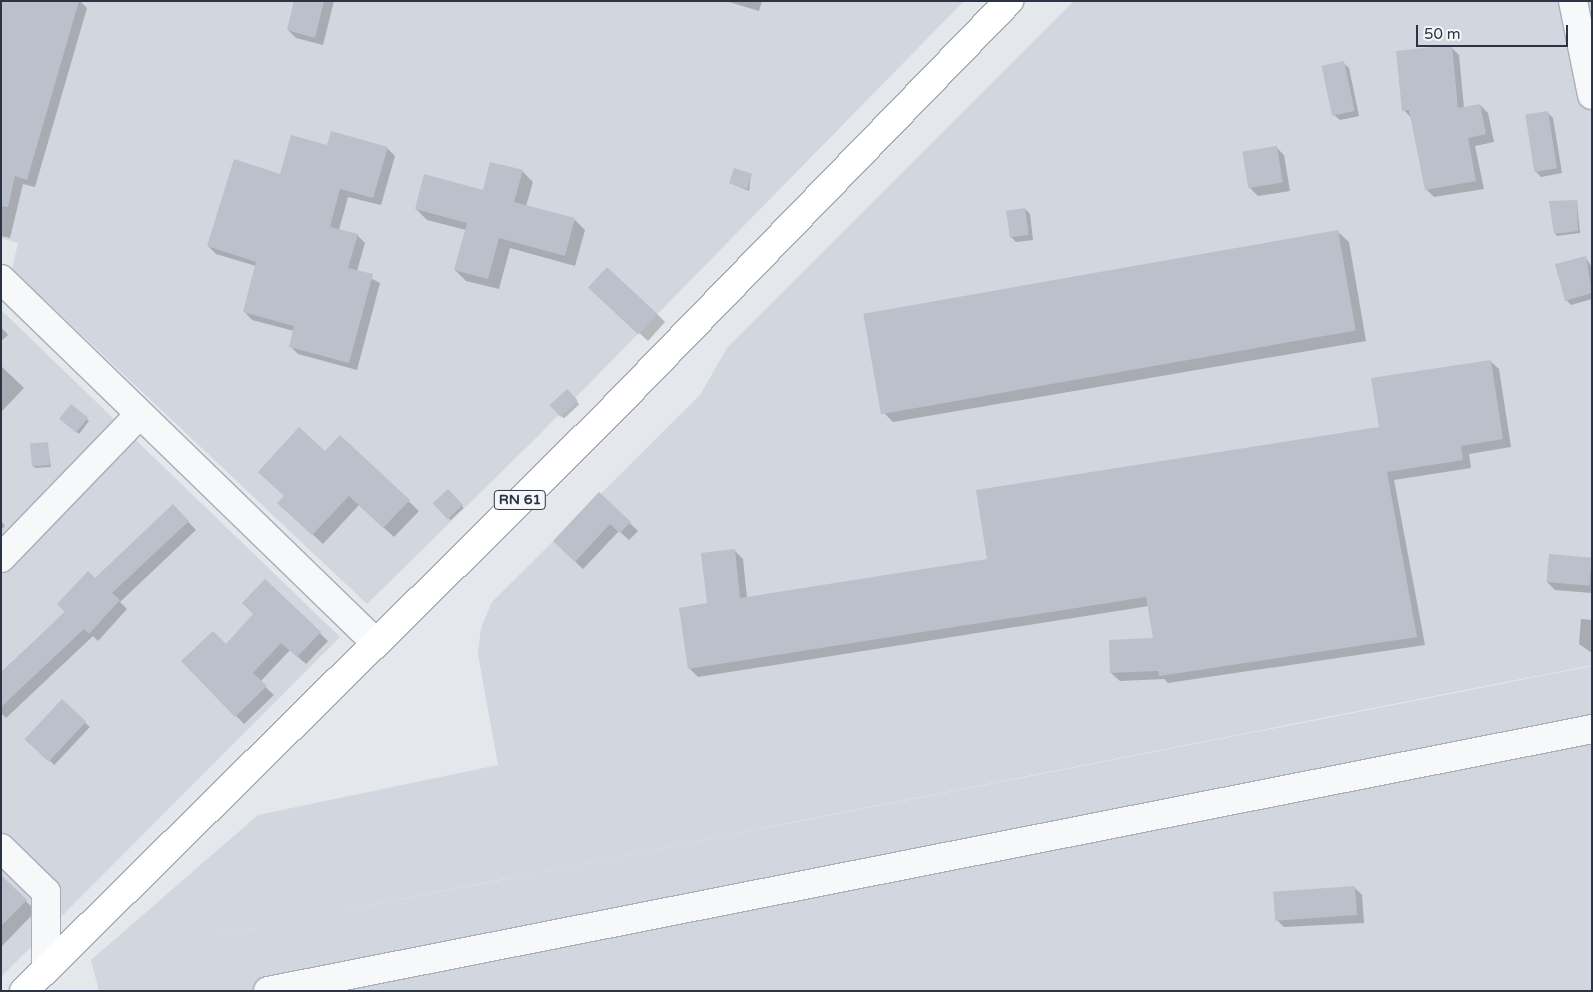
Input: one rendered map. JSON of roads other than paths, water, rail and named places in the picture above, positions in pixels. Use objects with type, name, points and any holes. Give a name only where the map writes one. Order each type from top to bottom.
[{"type":"main road","name":"RN 61","points":[[24,991],[375,642],[608,414],[1010,1]]},
{"type":"street","points":[[1573,1],[1592,95]]},
{"type":"street","points":[[1,279],[375,642]]},
{"type":"street","points":[[1,558],[140,414]]},
{"type":"street","points":[[268,991],[1592,729]]},
{"type":"street","points":[[1,848],[46,892],[46,968]]}]
